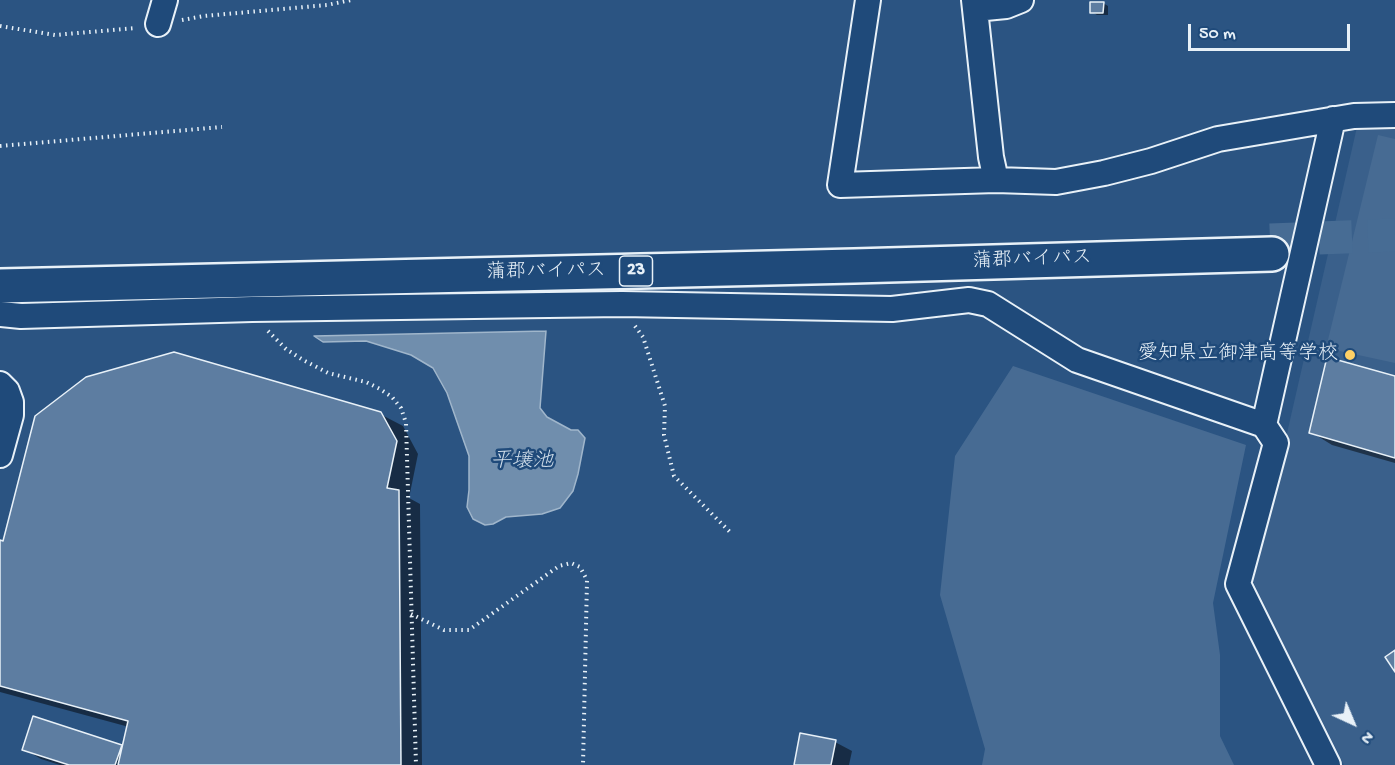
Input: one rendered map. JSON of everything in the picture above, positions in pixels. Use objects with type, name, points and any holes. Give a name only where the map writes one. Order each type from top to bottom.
[{"type":"highway","name":"蒲郡バイパス","points":[[0,273],[1271,247],[854,267],[0,286]]},
{"type":"street","points":[[158,24],[165,0]]},
{"type":"street","points":[[868,0],[840,186],[996,180],[1056,182],[1151,161],[1218,139],[1354,116],[1395,115]]},
{"type":"street","points":[[996,180],[991,157],[975,4],[1006,6],[1021,0]]},
{"type":"street","points":[[1264,424],[1333,119]]},
{"type":"street","points":[[0,314],[21,316],[252,309],[622,304],[892,309],[969,300],[988,304],[1077,360],[1264,424],[1276,443],[1238,584],[1328,765]]},
{"type":"street","points":[[0,384],[7,391],[11,402],[11,415],[0,455]]},
{"type":"path","points":[[0,146],[222,128]]},
{"type":"path","points":[[622,304],[643,337],[652,362],[664,406],[664,435],[674,476],[732,534]]},
{"type":"path","points":[[252,309],[267,331],[294,355],[328,373],[366,382],[380,388],[401,408],[406,423],[416,765]]},
{"type":"path","points":[[411,614],[444,630],[469,630],[559,566],[571,563],[580,567],[587,580],[583,765]]},
{"type":"shaded area","name":"愛知県立御津高等学校","points":[[1395,126],[1395,765],[1344,765],[1253,582],[1357,127]]},
{"type":"shaded area","points":[[1378,135],[1395,139],[1395,363],[1326,348]]},
{"type":"shaded area","points":[[1013,366],[1246,445],[1213,603],[1220,655],[1220,736],[1234,765],[982,765],[985,749],[940,595],[955,456]]},
{"type":"water","name":"平壌池","points":[[546,331],[540,408],[547,417],[571,430],[578,430],[585,438],[573,491],[560,508],[542,514],[506,517],[493,524],[485,525],[473,519],[467,507],[469,456],[447,393],[433,368],[411,355],[366,341],[323,342],[314,336]]},
{"type":"building","points":[[1090,2],[1104,2],[1103,13],[1090,13]]},
{"type":"building","points":[[174,352],[381,412],[397,441],[387,488],[399,490],[401,765],[118,765],[128,721],[0,686],[0,540],[3,541],[35,416],[86,377]]},
{"type":"building","points":[[1327,357],[1395,376],[1395,458],[1309,433]]},
{"type":"building","points":[[1395,650],[1395,672],[1385,657]]},
{"type":"building","points":[[33,716],[122,745],[115,765],[69,765],[22,750]]},
{"type":"building","points":[[800,733],[836,740],[831,765],[794,765]]},
{"type":"tunnel","points":[[1270,240],[1395,235]]},
{"type":"place","name":"愛知県立御津高等学校","points":[[1350,355]]}]
